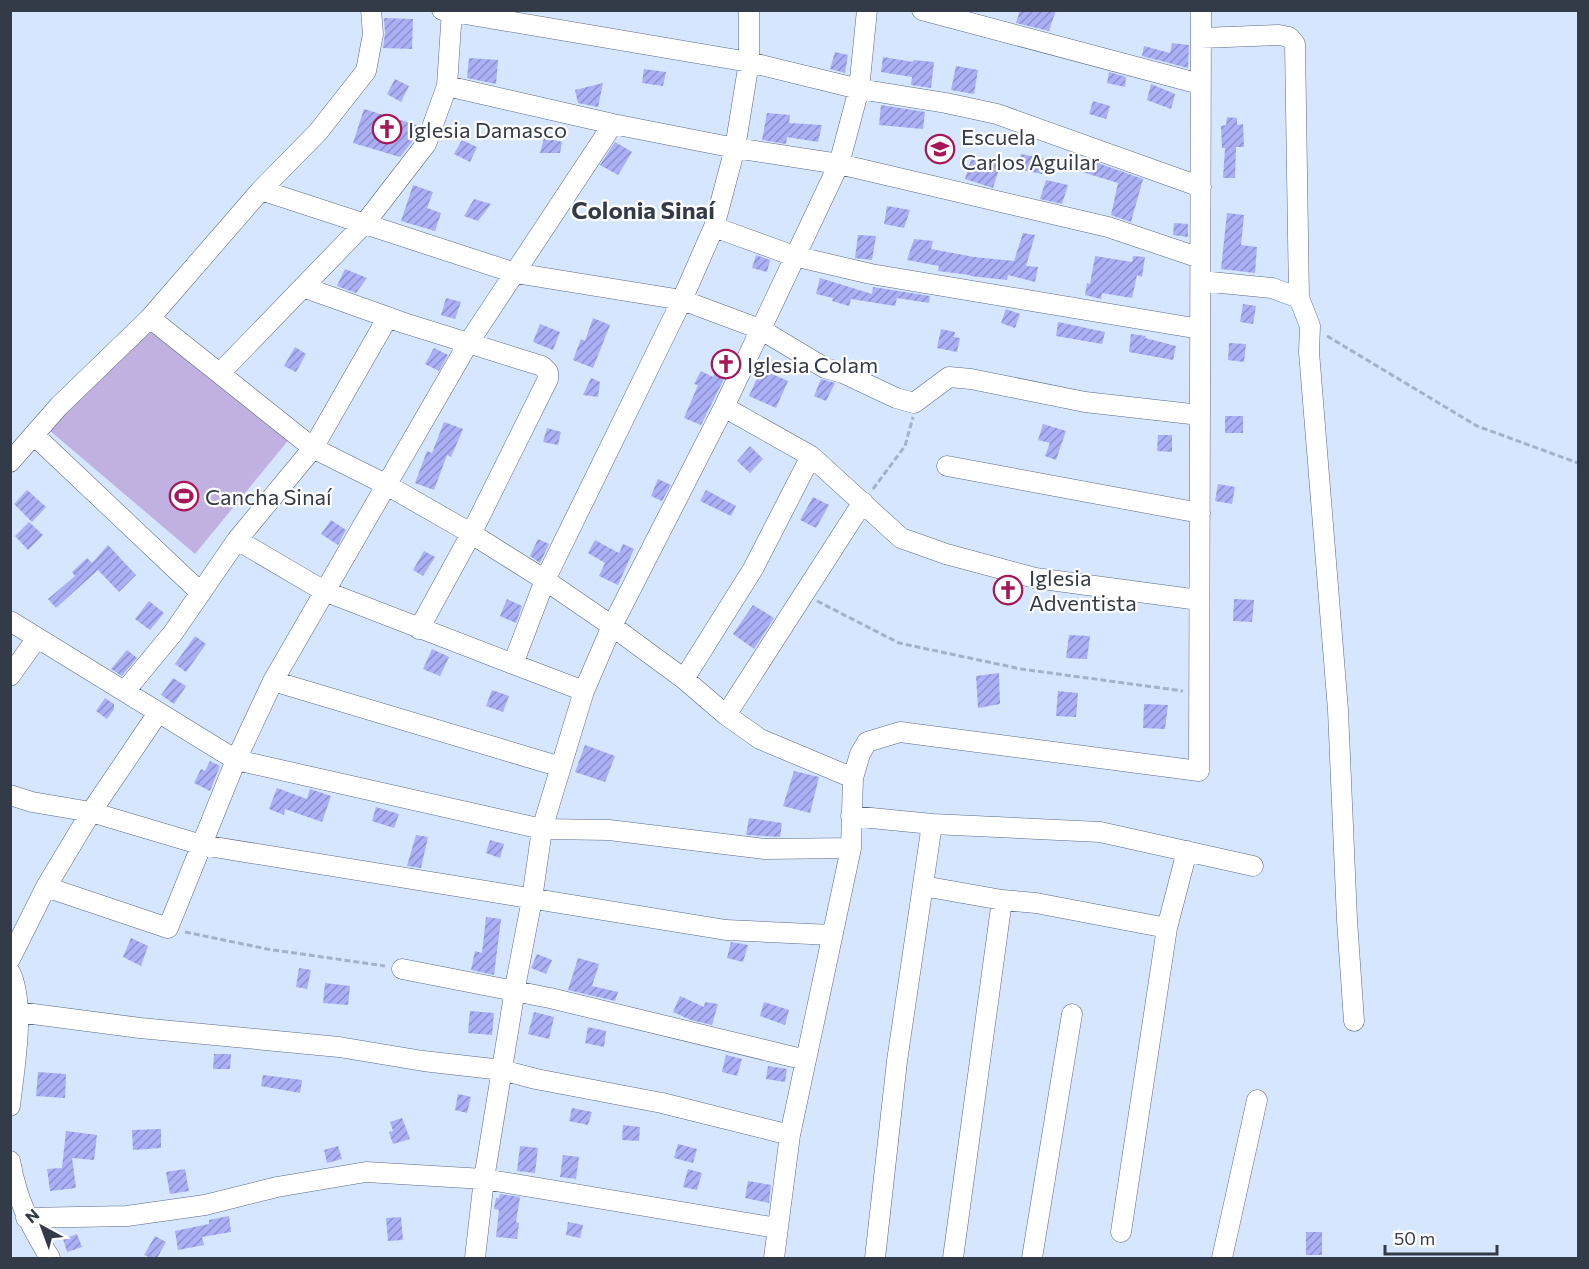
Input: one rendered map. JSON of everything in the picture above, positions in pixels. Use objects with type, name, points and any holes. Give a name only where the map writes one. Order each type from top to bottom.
[{"type":"street","points":[[10,462],[59,406],[150,318],[261,190],[318,132],[366,71],[373,34],[371,10]]},
{"type":"street","points":[[442,10],[749,63],[859,90],[946,103],[997,114],[1201,187]]},
{"type":"street","points":[[513,664],[545,580],[682,300],[714,227],[735,148],[749,63],[749,10]]},
{"type":"street","points":[[475,1258],[484,1179],[542,829],[584,691],[612,626],[724,407],[839,164],[859,90],[867,10]]},
{"type":"street","points":[[922,10],[1200,84]]},
{"type":"street","points":[[774,1258],[790,1135],[851,848],[853,778],[860,754],[867,742],[900,732],[1199,771],[1201,10]]},
{"type":"street","points":[[220,373],[365,224],[426,144],[447,86],[452,11]]},
{"type":"street","points":[[1201,38],[1279,35],[1289,37],[1295,44],[1299,298],[1310,326],[1309,352],[1338,710],[1347,920],[1354,1021]]},
{"type":"street","points":[[447,86],[613,124],[735,148],[839,164],[1108,227],[1200,258]]},
{"type":"street","points":[[46,887],[168,928],[236,760],[273,681],[468,342],[613,124]]},
{"type":"street","points":[[261,190],[515,273],[682,300],[760,329],[825,368],[843,373],[896,398],[914,403],[949,377],[971,379],[1085,402],[1200,415]]},
{"type":"street","points":[[714,227],[794,256],[871,274],[1200,329]]},
{"type":"street","points":[[1201,281],[1272,288],[1299,298]]},
{"type":"street","points":[[303,287],[542,366],[548,372],[548,379],[471,534],[419,629]]},
{"type":"street","points":[[124,691],[173,633],[237,540],[313,448],[388,316]]},
{"type":"street","points":[[150,318],[313,448],[385,484],[545,580],[612,626],[684,680],[726,716],[760,739],[853,778]]},
{"type":"street","points":[[724,407],[811,456],[901,538],[946,554],[1035,578],[1199,600]]},
{"type":"street","points":[[34,435],[201,592]]},
{"type":"street","points":[[684,680],[753,569],[811,456]]},
{"type":"street","points":[[947,466],[1200,513]]},
{"type":"street","points":[[726,716],[863,502]]},
{"type":"street","points":[[237,540],[324,591],[584,691]]},
{"type":"street","points":[[10,621],[236,760],[542,829],[609,830],[765,849],[851,848]]},
{"type":"street","points":[[10,676],[37,638]]},
{"type":"street","points":[[273,681],[561,766]]},
{"type":"street","points":[[10,959],[46,887],[91,812],[158,713]]},
{"type":"street","points":[[10,795],[32,802],[91,812],[202,845],[726,930],[831,935]]},
{"type":"street","points":[[852,816],[932,824],[1100,832],[1253,866]]},
{"type":"street","points":[[875,1258],[897,1061],[932,824]]},
{"type":"street","points":[[1120,1232],[1167,928],[1187,852]]},
{"type":"street","points":[[923,886],[1002,900],[1036,903],[1167,928]]},
{"type":"street","points":[[953,1258],[1002,900]]},
{"type":"street","points":[[402,969],[550,998],[806,1060]]},
{"type":"street","points":[[10,972],[16,983],[18,1012],[10,1106]]},
{"type":"street","points":[[18,1012],[140,1028],[339,1047],[423,1061],[502,1070],[536,1079],[662,1103],[790,1135]]},
{"type":"street","points":[[1032,1258],[1072,1014]]},
{"type":"street","points":[[1222,1258],[1257,1100]]},
{"type":"street","points":[[10,1161],[26,1218],[50,1258]]},
{"type":"street","points":[[26,1218],[127,1216],[160,1212],[205,1205],[277,1187],[366,1172],[484,1179],[777,1228]]},
{"type":"path","points":[[1310,326],[1477,426],[1578,463]]},
{"type":"path","points":[[863,502],[905,446],[912,425],[914,403]]},
{"type":"path","points":[[805,594],[899,643],[1021,669],[1199,693]]},
{"type":"path","points":[[168,928],[267,948],[402,969]]},
{"type":"shaded area","name":"Cancha Sinaí","points":[[146,321],[291,437],[195,554],[49,430]]},
{"type":"building","points":[[1020,10],[1056,10],[1049,31],[1016,23]]},
{"type":"building","points":[[384,18],[413,19],[412,49],[383,48]]},
{"type":"building","points":[[1172,43],[1189,45],[1188,68],[1142,56],[1144,46],[1170,53]]},
{"type":"building","points":[[835,52],[848,55],[845,73],[830,69]]},
{"type":"building","points":[[883,57],[913,62],[913,60],[934,62],[931,88],[911,85],[912,77],[881,72]]},
{"type":"building","points":[[469,58],[498,60],[496,84],[467,78]]},
{"type":"building","points":[[956,66],[978,70],[974,94],[951,90]]},
{"type":"building","points":[[644,69],[666,72],[663,86],[642,83]]},
{"type":"building","points":[[1109,72],[1126,77],[1125,87],[1107,83]]},
{"type":"building","points":[[395,79],[409,86],[401,102],[387,94]]},
{"type":"building","points":[[603,83],[598,107],[578,103],[575,90]]},
{"type":"building","points":[[1151,84],[1175,94],[1171,109],[1147,100]]},
{"type":"building","points":[[1093,101],[1110,106],[1106,119],[1089,114]]},
{"type":"building","points":[[881,105],[925,112],[923,129],[879,125]]},
{"type":"building","points":[[364,109],[420,126],[415,138],[400,157],[353,143]]},
{"type":"building","points":[[767,113],[790,115],[789,123],[822,125],[818,142],[787,137],[786,144],[762,140]]},
{"type":"building","points":[[1227,117],[1237,118],[1237,125],[1243,124],[1244,147],[1236,147],[1235,178],[1223,178],[1225,148],[1222,148],[1221,126],[1226,125]]},
{"type":"building","points":[[544,138],[562,142],[560,153],[540,153]]},
{"type":"building","points":[[462,140],[477,147],[470,162],[454,154]]},
{"type":"building","points":[[615,142],[632,152],[618,175],[600,165]]},
{"type":"building","points":[[1021,154],[1046,159],[1042,174],[1017,169]]},
{"type":"building","points":[[972,157],[1001,163],[993,188],[965,179]]},
{"type":"building","points":[[1092,161],[1143,179],[1131,222],[1111,215],[1118,183],[1079,171],[1081,163],[1091,165]]},
{"type":"building","points":[[1046,180],[1068,185],[1062,204],[1040,199]]},
{"type":"building","points":[[413,185],[433,192],[427,208],[441,213],[435,231],[401,221]]},
{"type":"building","points":[[474,199],[491,204],[478,221],[464,216]]},
{"type":"building","points":[[887,206],[910,210],[904,228],[884,224]]},
{"type":"building","points":[[1227,213],[1244,215],[1241,245],[1257,247],[1255,273],[1221,269]]},
{"type":"building","points":[[1174,223],[1188,224],[1188,237],[1173,235]]},
{"type":"building","points":[[1023,233],[1035,235],[1026,266],[1038,267],[1035,282],[1008,275],[1007,280],[938,271],[939,266],[907,260],[914,239],[933,241],[931,249],[1014,261]]},
{"type":"building","points":[[858,235],[876,236],[872,260],[855,258]]},
{"type":"building","points":[[756,255],[770,260],[767,272],[752,268]]},
{"type":"building","points":[[1095,256],[1132,262],[1133,256],[1145,257],[1142,277],[1137,275],[1132,298],[1102,293],[1101,299],[1085,295],[1087,283],[1090,284]]},
{"type":"building","points":[[345,269],[367,278],[356,293],[337,286]]},
{"type":"building","points":[[820,278],[872,294],[873,287],[930,296],[929,303],[897,298],[895,306],[851,299],[849,306],[832,301],[833,298],[816,294]]},
{"type":"building","points":[[446,298],[461,302],[455,319],[441,315]]},
{"type":"building","points":[[1243,304],[1256,306],[1253,324],[1240,322]]},
{"type":"building","points":[[1006,309],[1020,314],[1015,328],[1001,323]]},
{"type":"building","points":[[593,318],[610,325],[593,368],[573,360],[581,339],[585,341]]},
{"type":"building","points":[[1058,322],[1105,332],[1102,344],[1056,336]]},
{"type":"building","points":[[540,324],[560,332],[553,350],[533,342]]},
{"type":"building","points":[[941,329],[955,332],[954,337],[960,338],[957,352],[937,348]]},
{"type":"building","points":[[1131,334],[1146,336],[1145,338],[1176,346],[1173,360],[1129,352]]},
{"type":"building","points":[[1229,343],[1246,344],[1244,362],[1228,360]]},
{"type":"building","points":[[295,347],[306,354],[296,372],[284,366]]},
{"type":"building","points":[[434,348],[448,355],[439,371],[425,364]]},
{"type":"building","points":[[719,366],[728,371],[701,425],[684,418],[698,385],[694,384],[701,371],[713,377]]},
{"type":"building","points":[[761,369],[788,381],[776,408],[749,396]]},
{"type":"building","points":[[591,378],[600,382],[598,397],[583,395]]},
{"type":"building","points":[[821,379],[835,383],[826,401],[814,396]]},
{"type":"building","points":[[1225,416],[1243,416],[1243,433],[1225,433]]},
{"type":"building","points":[[444,422],[463,429],[451,457],[447,455],[434,490],[415,483],[427,451],[432,453]]},
{"type":"building","points":[[1043,424],[1066,431],[1056,460],[1045,456],[1050,443],[1038,440]]},
{"type":"building","points":[[547,428],[561,432],[558,445],[543,442]]},
{"type":"building","points":[[1158,435],[1172,435],[1172,452],[1157,451]]},
{"type":"building","points":[[750,446],[763,459],[750,473],[737,461]]},
{"type":"building","points":[[658,479],[671,485],[662,501],[651,496]]},
{"type":"building","points":[[1218,484],[1235,487],[1232,504],[1215,501]]},
{"type":"building","points":[[27,490],[46,507],[32,522],[14,504]]},
{"type":"building","points":[[706,490],[736,506],[731,516],[700,501]]},
{"type":"building","points":[[813,497],[829,505],[816,528],[800,520]]},
{"type":"building","points":[[331,520],[346,530],[338,545],[321,534]]},
{"type":"building","points":[[29,522],[43,535],[28,550],[15,536]]},
{"type":"building","points":[[538,539],[549,544],[540,563],[530,556]]},
{"type":"building","points":[[595,540],[619,553],[623,544],[634,549],[618,585],[599,576],[605,563],[588,553]]},
{"type":"building","points":[[108,545],[136,575],[119,592],[98,570],[56,608],[48,599],[75,576],[72,572],[87,558],[92,563]]},
{"type":"building","points":[[424,551],[435,557],[423,576],[413,570]]},
{"type":"building","points":[[507,599],[522,606],[516,623],[500,616]]},
{"type":"building","points":[[1234,599],[1254,600],[1252,622],[1233,621]]},
{"type":"building","points":[[149,601],[164,613],[150,630],[135,619]]},
{"type":"building","points":[[753,605],[774,618],[754,649],[733,634]]},
{"type":"building","points":[[1069,635],[1090,636],[1087,659],[1066,658]]},
{"type":"building","points":[[195,636],[206,644],[186,672],[175,664]]},
{"type":"building","points":[[432,649],[449,657],[440,676],[423,669]]},
{"type":"building","points":[[127,650],[137,658],[122,676],[111,669]]},
{"type":"building","points":[[999,673],[1000,704],[978,708],[976,676]]},
{"type":"building","points":[[173,678],[186,686],[174,704],[161,695]]},
{"type":"building","points":[[492,690],[509,696],[503,712],[486,706]]},
{"type":"building","points":[[1058,691],[1078,693],[1076,717],[1056,716]]},
{"type":"building","points":[[105,698],[114,704],[114,709],[107,719],[96,711]]},
{"type":"building","points":[[1144,704],[1168,705],[1165,729],[1143,728]]},
{"type":"building","points":[[585,745],[615,756],[605,782],[575,772]]},
{"type":"building","points":[[210,761],[220,766],[210,791],[194,783],[201,769],[205,771]]},
{"type":"building","points":[[794,771],[819,777],[810,813],[783,806]]},
{"type":"building","points":[[277,788],[307,799],[310,789],[331,796],[322,822],[285,809],[284,815],[269,809]]},
{"type":"building","points":[[376,807],[399,814],[394,828],[372,821]]},
{"type":"building","points":[[749,818],[782,823],[780,837],[746,835]]},
{"type":"building","points":[[416,835],[428,837],[421,868],[407,866]]},
{"type":"building","points":[[490,840],[504,844],[500,858],[486,853]]},
{"type":"building","points":[[486,917],[501,919],[494,975],[471,970],[475,951],[482,953]]},
{"type":"building","points":[[131,938],[148,946],[141,966],[123,957]]},
{"type":"building","points":[[731,942],[748,945],[743,962],[727,958]]},
{"type":"building","points":[[537,954],[552,960],[546,974],[531,968]]},
{"type":"building","points":[[578,958],[599,964],[592,986],[618,992],[615,1001],[568,990]]},
{"type":"building","points":[[299,968],[311,970],[307,989],[296,987]]},
{"type":"building","points":[[325,983],[350,986],[348,1005],[323,1003]]},
{"type":"building","points":[[680,996],[704,1007],[705,1002],[718,1004],[712,1025],[691,1020],[673,1012]]},
{"type":"building","points":[[764,1002],[789,1010],[785,1025],[760,1016]]},
{"type":"building","points":[[470,1011],[494,1013],[492,1035],[468,1033]]},
{"type":"building","points":[[534,1012],[554,1017],[549,1039],[528,1034]]},
{"type":"building","points":[[588,1027],[606,1031],[604,1047],[585,1043]]},
{"type":"building","points":[[214,1054],[231,1054],[230,1069],[213,1069]]},
{"type":"building","points":[[726,1055],[742,1059],[737,1076],[722,1072]]},
{"type":"building","points":[[768,1066],[787,1069],[785,1082],[766,1079]]},
{"type":"building","points":[[38,1072],[66,1074],[65,1098],[36,1096]]},
{"type":"building","points":[[263,1075],[302,1080],[300,1093],[261,1086]]},
{"type":"building","points":[[458,1094],[471,1097],[467,1113],[455,1110]]},
{"type":"building","points":[[572,1108],[592,1112],[588,1125],[569,1121]]},
{"type":"building","points":[[402,1118],[410,1139],[393,1144],[389,1132],[393,1131],[390,1122]]},
{"type":"building","points":[[623,1125],[640,1127],[639,1141],[622,1140]]},
{"type":"building","points":[[161,1129],[161,1148],[133,1150],[132,1130]]},
{"type":"building","points":[[66,1131],[97,1135],[94,1160],[72,1158],[76,1188],[50,1191],[47,1169],[62,1168]]},
{"type":"building","points":[[678,1144],[697,1149],[693,1163],[674,1158]]},
{"type":"building","points":[[338,1146],[342,1159],[327,1163],[324,1150]]},
{"type":"building","points":[[520,1146],[538,1148],[535,1173],[517,1171]]},
{"type":"building","points":[[563,1155],[579,1157],[576,1179],[560,1177]]},
{"type":"building","points":[[185,1169],[189,1191],[170,1194],[166,1172]]},
{"type":"building","points":[[688,1169],[702,1173],[697,1190],[683,1187]]},
{"type":"building","points":[[748,1181],[771,1185],[769,1203],[745,1198]]},
{"type":"building","points":[[500,1194],[520,1197],[516,1222],[519,1223],[517,1239],[496,1237],[499,1210],[494,1209],[496,1198],[499,1198]]},
{"type":"building","points":[[229,1216],[231,1232],[202,1237],[204,1245],[178,1250],[175,1231],[209,1224],[209,1220]]},
{"type":"building","points":[[401,1217],[403,1240],[388,1241],[386,1218]]},
{"type":"building","points":[[568,1222],[583,1225],[580,1238],[566,1235]]},
{"type":"building","points":[[1306,1232],[1322,1232],[1322,1255],[1306,1255]]},
{"type":"building","points":[[77,1234],[82,1247],[67,1252],[63,1239]]},
{"type":"building","points":[[155,1236],[166,1242],[157,1258],[151,1258],[144,1255]]},
{"type":"place","name":"Iglesia Damasco","points":[[387,129]]},
{"type":"place","name":"Escuela Carlos Aguilar","points":[[940,149]]},
{"type":"place","name":"Iglesia Colam","points":[[726,364]]},
{"type":"place","name":"Cancha Sinaí","points":[[184,496]]},
{"type":"place","name":"Iglesia Adventista","points":[[1008,590]]},
{"type":"district","name":"Colonia Sinaí","points":[[643,209]]}]
